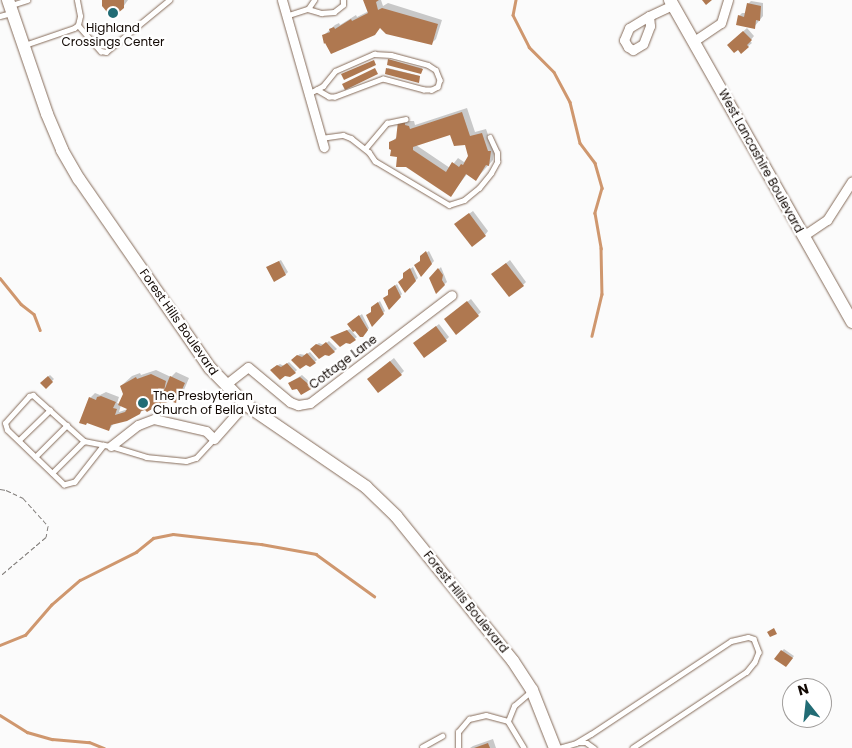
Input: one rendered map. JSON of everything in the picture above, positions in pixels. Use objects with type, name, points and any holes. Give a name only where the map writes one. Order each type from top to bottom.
[{"type":"main road","name":"West Lancashire Boulevard","points":[[672,2],[852,322]]},
{"type":"main road","name":"Forest Hills Boulevard","points":[[8,8],[62,150],[79,179],[210,368],[245,404],[377,496],[396,516],[513,661],[532,690],[555,748]]},
{"type":"street","points":[[282,0],[313,92],[322,143]]},
{"type":"street","points":[[694,41],[721,23],[728,0]]},
{"type":"street","points":[[649,16],[672,2]]},
{"type":"street","points":[[803,236],[827,220],[852,181]]},
{"type":"street","name":"Cottage Lane","points":[[225,385],[248,367],[290,402],[298,405],[310,403],[452,295]]},
{"type":"street","points":[[108,446],[138,425],[154,419],[206,431],[214,439],[245,404]]},
{"type":"lane","points":[[8,8],[27,0]]},
{"type":"lane","points":[[77,0],[80,8],[78,25],[101,51],[106,52],[169,0]]},
{"type":"lane","points":[[308,10],[314,0]]},
{"type":"lane","points":[[286,16],[308,10],[321,13],[334,12],[343,6],[343,0]]},
{"type":"lane","points":[[24,46],[69,31],[78,25]]},
{"type":"lane","points":[[379,54],[428,65],[436,70],[440,80],[438,87],[432,90],[424,90],[383,79],[335,97],[313,92],[344,66],[379,54]]},
{"type":"lane","points":[[365,149],[387,123],[406,120]]},
{"type":"lane","points":[[322,143],[343,135],[365,149],[375,160],[404,180],[449,205],[464,200],[479,188],[491,173],[497,162],[497,153],[490,138]]},
{"type":"lane","points":[[108,446],[70,484],[64,485],[8,430],[5,423],[29,396],[37,397],[84,441],[108,446],[146,457],[186,461],[196,458],[214,439]]},
{"type":"lane","points":[[19,440],[50,410]]},
{"type":"lane","points":[[35,457],[67,425]]},
{"type":"lane","points":[[52,473],[84,441]]},
{"type":"lane","points":[[576,743],[731,640],[748,637],[754,640],[759,652],[755,662],[747,672],[633,748]]},
{"type":"lane","points":[[508,721],[514,706],[532,690]]},
{"type":"lane","points":[[458,748],[458,732],[469,719],[486,714],[508,721],[524,748]]},
{"type":"lane","points":[[422,747],[442,736]]},
{"type":"lane","points":[[559,748],[576,743],[587,743],[594,748]]},
{"type":"path","points":[[0,489],[23,498],[48,526],[46,537],[0,576]]},
{"type":"building","name":"Highland Crossings Center","points":[[102,0],[124,0],[124,8],[112,18],[102,6]]},
{"type":"building","points":[[363,0],[379,0],[376,2],[378,10],[382,8],[438,24],[432,45],[386,34],[380,28],[375,35],[331,54],[324,44],[322,35],[330,32],[329,29],[334,27],[335,29],[351,19],[352,21],[368,13]]},
{"type":"building","points":[[702,0],[712,0],[706,5]]},
{"type":"building","points":[[747,3],[761,6],[760,21],[756,20],[755,29],[736,25],[738,15],[744,17]]},
{"type":"building","points":[[743,31],[752,40],[747,45],[749,47],[741,54],[738,50],[734,53],[727,45]]},
{"type":"building","points":[[388,59],[423,69],[421,74],[387,65]]},
{"type":"building","points":[[374,60],[376,65],[344,80],[341,74]]},
{"type":"building","points":[[375,68],[378,74],[345,90],[342,84]]},
{"type":"building","points":[[386,68],[420,76],[419,83],[385,74]]},
{"type":"building","points":[[462,112],[470,136],[482,133],[488,151],[491,151],[489,166],[486,165],[476,181],[466,174],[451,197],[406,167],[396,167],[397,157],[390,156],[389,142],[396,139],[398,121],[405,122],[405,125],[409,126],[410,129]],"holes":[[[450,135],[454,146],[465,145],[468,156],[463,165],[461,164],[459,167],[452,162],[446,172],[413,150],[413,147]]]},
{"type":"building","points":[[469,213],[486,236],[472,247],[454,224]]},
{"type":"building","points":[[426,251],[432,264],[421,277],[414,265],[420,261],[420,256]]},
{"type":"building","points":[[279,261],[286,275],[274,282],[266,267]]},
{"type":"building","points":[[506,263],[524,286],[509,297],[491,274]]},
{"type":"building","points":[[410,268],[416,281],[405,293],[398,282],[403,278],[403,273]]},
{"type":"building","points":[[438,268],[443,275],[442,280],[445,285],[436,294],[429,278]]},
{"type":"building","points":[[395,285],[401,297],[389,310],[383,298],[388,295],[388,290]]},
{"type":"building","points":[[467,301],[479,316],[456,335],[444,319]]},
{"type":"building","points":[[378,302],[384,314],[372,327],[366,315],[371,312],[371,307]]},
{"type":"building","points":[[359,315],[368,330],[363,337],[360,337],[355,331],[353,332],[347,324]]},
{"type":"building","points":[[436,326],[447,341],[424,358],[413,343]]},
{"type":"building","points":[[347,330],[356,340],[350,344],[346,343],[340,347],[330,337]]},
{"type":"building","points":[[326,342],[335,352],[319,359],[310,349],[316,344],[321,346]]},
{"type":"building","points":[[307,353],[316,363],[310,367],[306,365],[300,369],[291,360],[297,355],[302,357]]},
{"type":"building","points":[[390,361],[402,375],[378,393],[367,379]]},
{"type":"building","points":[[287,363],[296,373],[290,377],[285,376],[280,380],[270,370],[277,365],[281,367]]},
{"type":"building","name":"The Presbyterian Church of Bella Vista","points":[[151,374],[166,381],[164,391],[170,376],[185,383],[176,403],[170,401],[163,404],[164,406],[158,408],[157,406],[147,412],[145,410],[141,411],[140,414],[127,421],[111,425],[109,431],[87,423],[86,425],[79,423],[89,397],[96,400],[97,397],[101,396],[116,402],[113,408],[117,409],[115,415],[125,412],[127,409],[118,405],[123,394],[120,386],[136,377],[137,379]]},
{"type":"building","points":[[48,376],[53,382],[46,389],[40,383]]},
{"type":"building","points":[[300,377],[313,388],[301,395],[297,389],[292,390],[288,383]]},
{"type":"building","points":[[774,628],[777,634],[770,637],[767,632]]},
{"type":"building","points":[[781,650],[793,658],[786,667],[774,659]]},
{"type":"building","points":[[488,743],[490,748],[474,748]]},
{"type":"waterway","points":[[516,0],[513,15],[529,47],[554,72],[570,102],[580,143],[595,163],[602,188],[595,213],[601,248],[602,294],[592,336]]},
{"type":"waterway","points":[[0,278],[21,304],[34,314],[40,330]]},
{"type":"waterway","points":[[0,645],[25,635],[51,605],[80,580],[136,552],[153,538],[173,534],[261,544],[316,554],[374,596]]},
{"type":"waterway","points":[[0,715],[27,732],[52,739],[89,742],[104,748]]},
{"type":"place","name":"Highland Crossings Center","points":[[113,13]]},
{"type":"place","name":"The Presbyterian Church of Bella Vista","points":[[143,403]]}]
